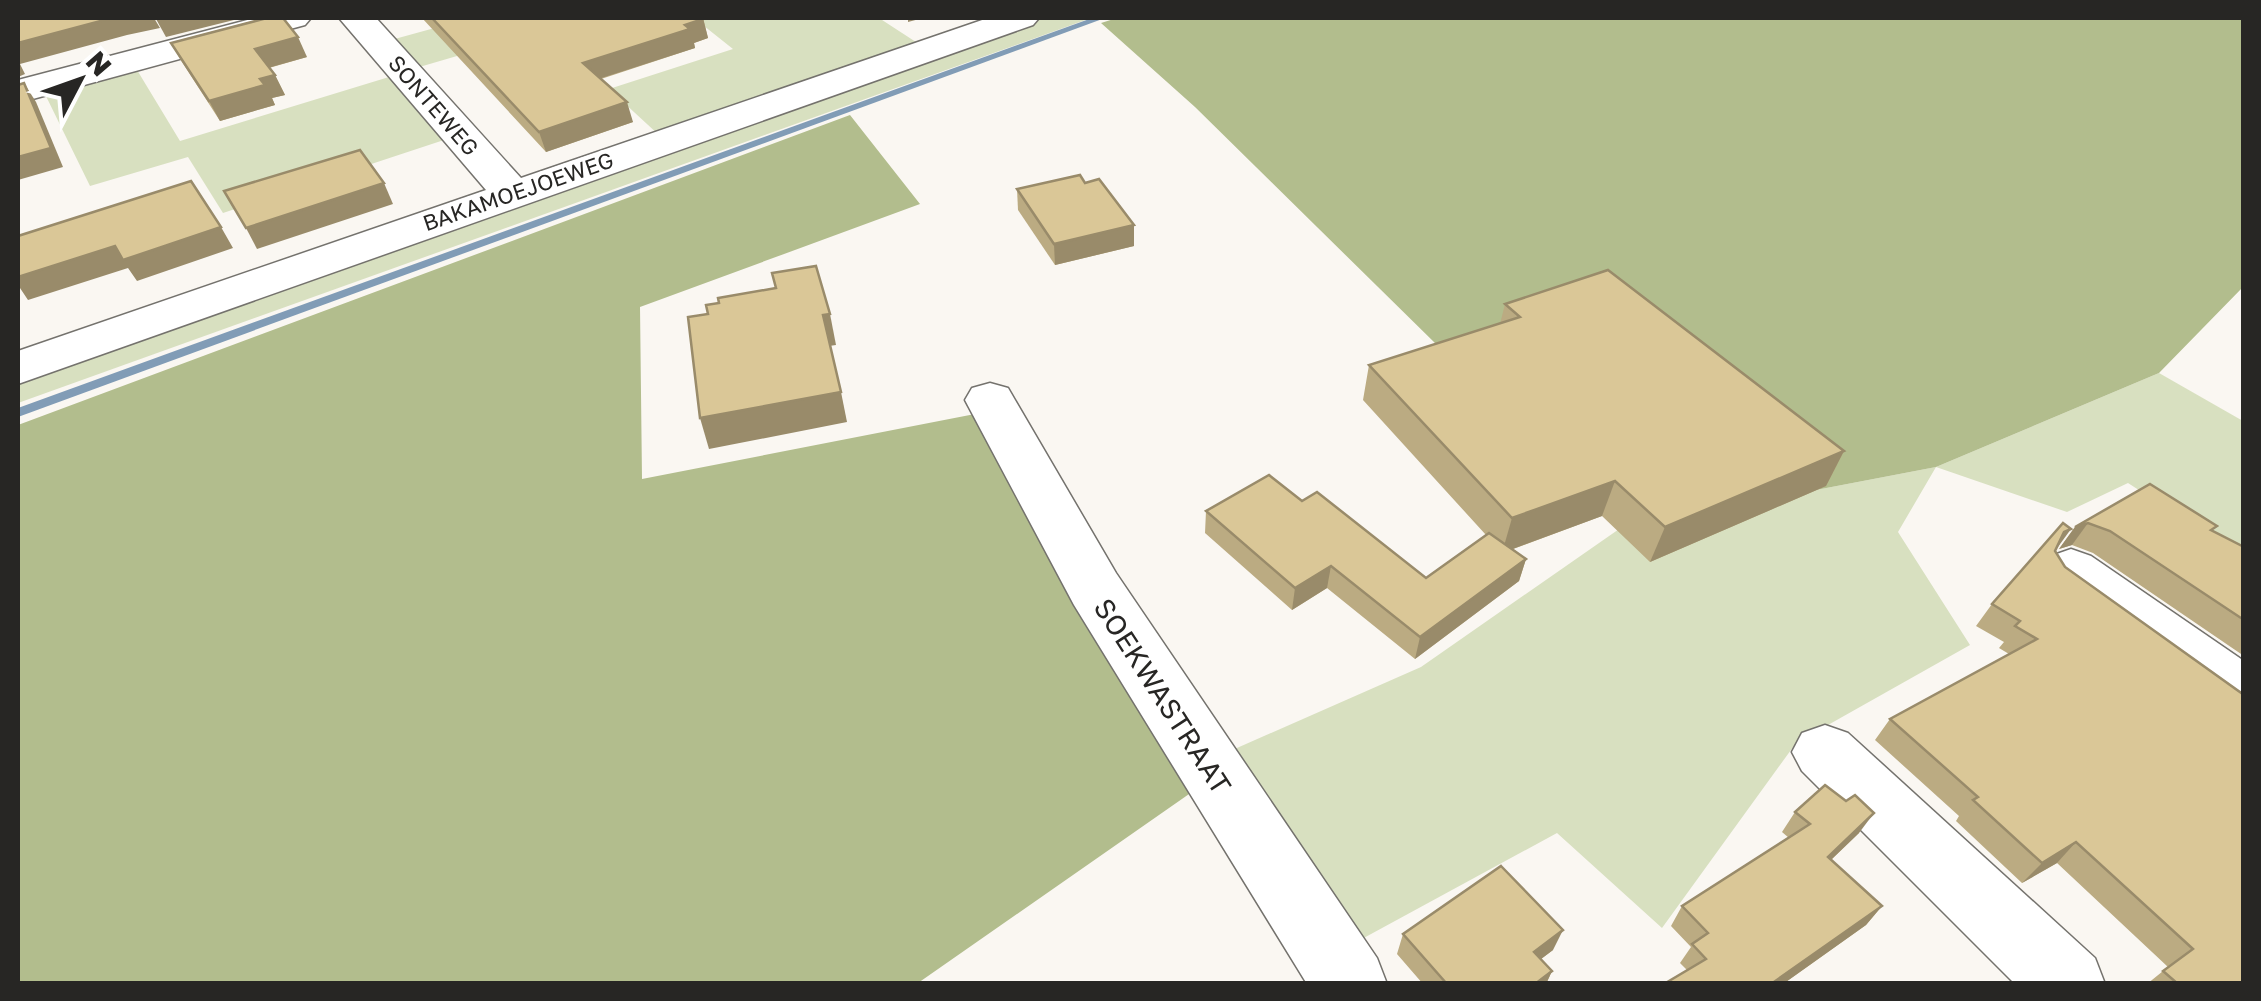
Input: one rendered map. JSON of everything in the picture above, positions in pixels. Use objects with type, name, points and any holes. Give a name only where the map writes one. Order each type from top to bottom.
[{"type":"street","points":[[18,92],[293,18]]},
{"type":"street","name":"SONTEWEG","points":[[358,18],[511,193]]},
{"type":"street","name":"BAKAMOEJOEWEG","points":[[18,368],[1021,18]]},
{"type":"street","name":"SOEKWASTRAAT","points":[[990,400],[1095,589],[1350,984]]},
{"type":"street","points":[[2071,571],[2244,695]]},
{"type":"street","points":[[1825,752],[2068,984]]},
{"type":"green space","points":[[471,18],[587,18],[416,68],[391,40]]},
{"type":"green space","points":[[694,18],[879,18],[919,44],[660,136],[609,89],[733,49]]},
{"type":"green space","points":[[1041,18],[1091,18],[18,403],[18,376]]},
{"type":"green space","points":[[1117,18],[2243,18],[2243,287],[2159,373],[1936,467],[1622,527],[1195,107],[1101,23]]},
{"type":"green space","points":[[134,65],[180,141],[389,77],[444,140],[223,213],[188,157],[90,186],[43,90]]},
{"type":"green space","points":[[850,115],[920,204],[640,307],[642,479],[975,414],[1202,785],[918,983],[18,984],[18,425]]},
{"type":"green space","points":[[2159,373],[2243,421],[2243,558],[2128,483],[2067,512],[1936,467]]},
{"type":"green space","points":[[1936,467],[1898,532],[1970,645],[1796,743],[1662,928],[1557,833],[1349,946],[1221,755],[1421,667],[1622,527]]},
{"type":"building","points":[[18,18],[112,18],[18,43]]},
{"type":"building","points":[[267,18],[283,18],[298,37],[255,49],[275,75],[260,79],[265,85],[209,101],[171,43]]},
{"type":"building","points":[[432,18],[703,19],[685,25],[690,29],[583,63],[627,102],[539,132]]},
{"type":"building","points":[[24,83],[51,148],[18,157],[18,85]]},
{"type":"building","points":[[360,150],[384,183],[246,228],[224,191]]},
{"type":"building","points":[[1080,175],[1085,183],[1099,179],[1134,225],[1054,244],[1017,189]]},
{"type":"building","points":[[191,181],[221,227],[123,260],[115,246],[18,277],[18,236]]},
{"type":"building","points":[[816,266],[830,314],[823,315],[841,392],[700,418],[688,317],[708,314],[706,305],[719,303],[718,298],[776,288],[772,273]]},
{"type":"building","points":[[1608,270],[1844,451],[1665,527],[1615,481],[1512,518],[1369,365],[1520,317],[1505,304]]},
{"type":"building","points":[[1269,475],[1302,501],[1317,492],[1426,578],[1489,533],[1526,559],[1420,637],[1331,566],[1295,588],[1206,511]]},
{"type":"building","points":[[2150,484],[2217,526],[2211,530],[2244,547],[2244,620],[2110,531],[2088,523],[2075,527]]},
{"type":"building","points":[[2063,523],[2071,529],[2064,532],[2055,551],[2065,567],[2244,695],[2244,984],[2178,984],[2163,971],[2193,949],[2076,842],[2042,863],[1973,800],[1978,797],[1890,719],[2037,639],[2015,626],[2020,621],[1992,604]]},
{"type":"building","points":[[1825,785],[1846,801],[1855,795],[1874,813],[1828,857],[1882,906],[1771,984],[1664,984],[1706,959],[1692,944],[1708,933],[1682,906],[1810,824],[1795,812]]},
{"type":"building","points":[[1501,866],[1563,930],[1534,952],[1552,971],[1535,984],[1447,984],[1403,934]]},
{"type":"waterway","points":[[18,413],[1100,18]]}]
